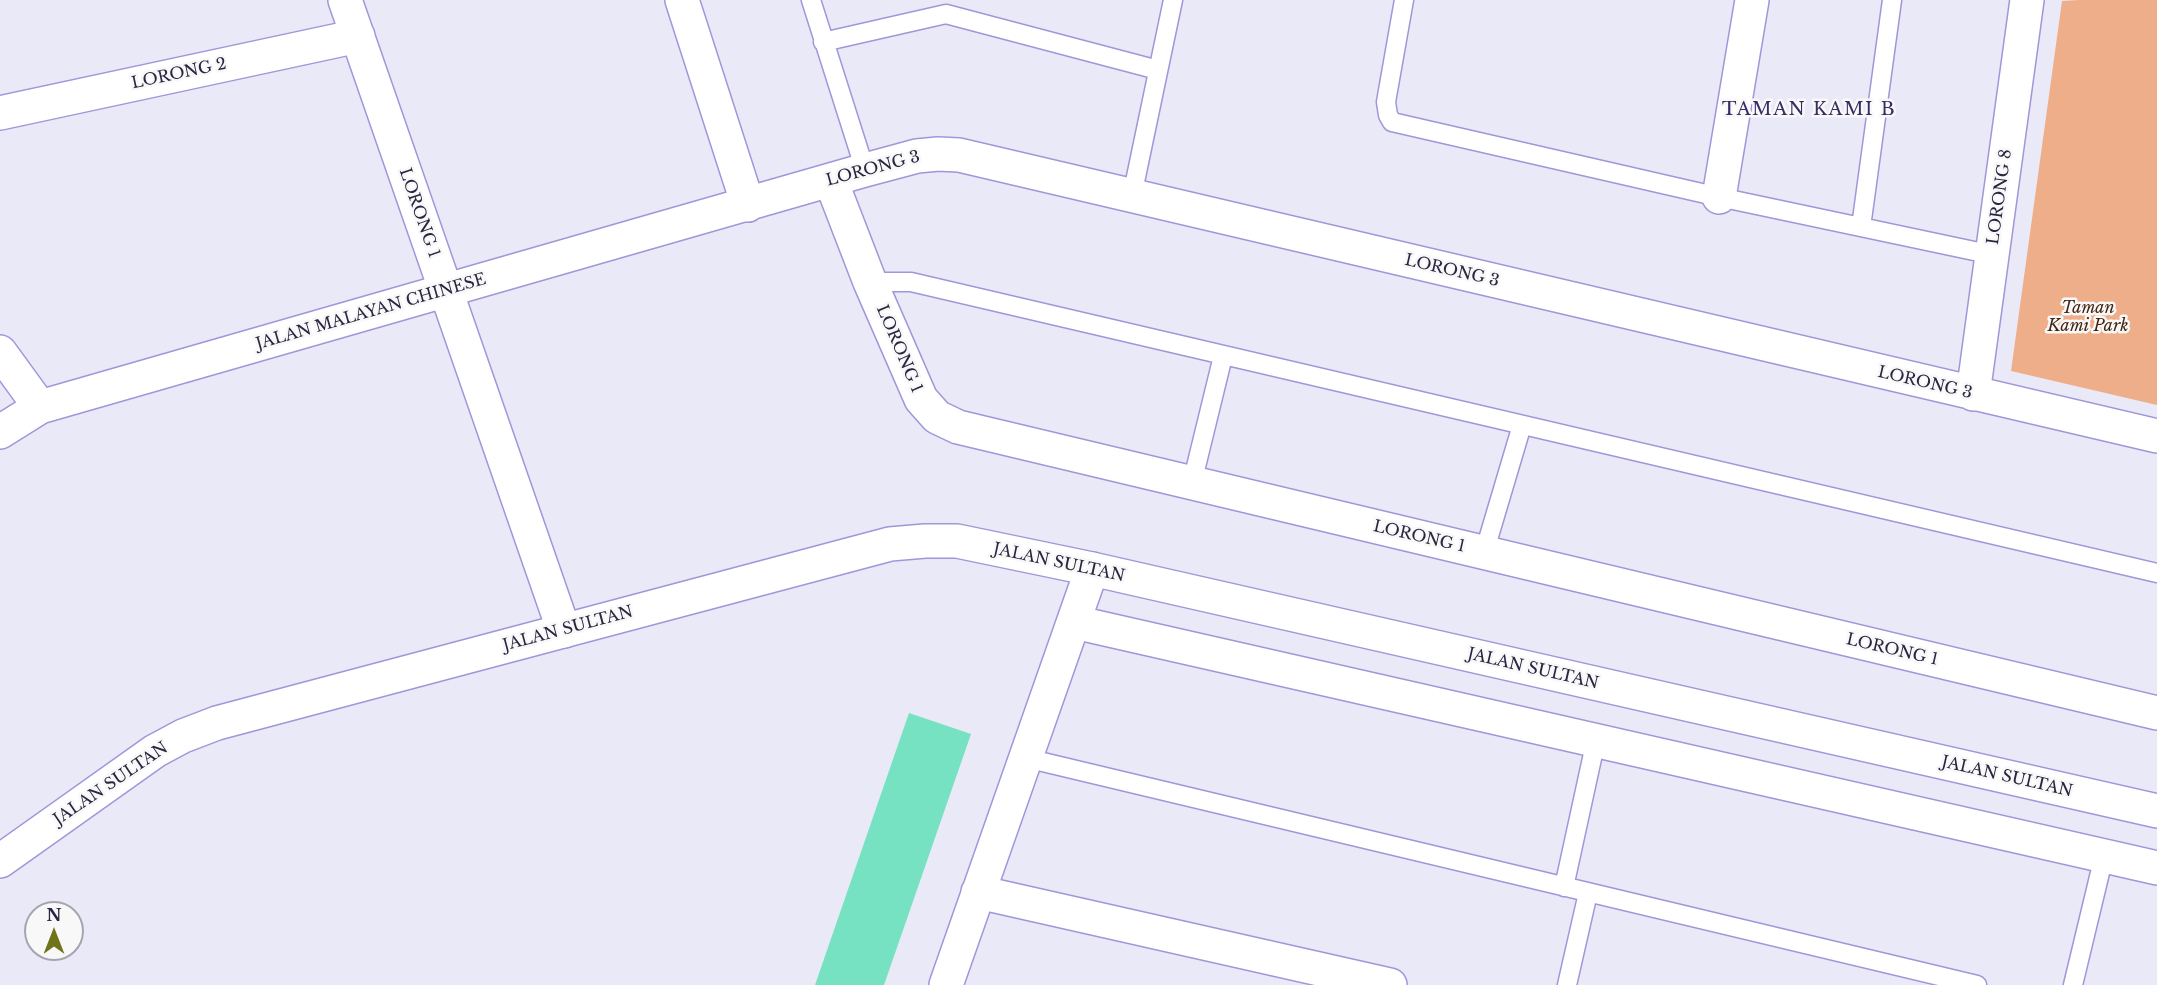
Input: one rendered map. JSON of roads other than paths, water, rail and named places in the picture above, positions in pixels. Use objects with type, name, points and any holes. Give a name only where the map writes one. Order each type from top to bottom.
[{"type":"street","name":"LORONG 1","points":[[345,0],[564,631]]},
{"type":"street","points":[[682,0],[748,205]]},
{"type":"street","points":[[1719,197],[1752,0]]},
{"type":"street","name":"LORONG 8","points":[[1973,394],[2027,0]]},
{"type":"street","name":"LORONG 2","points":[[0,113],[358,36]]},
{"type":"street","name":"LORONG 3","points":[[748,205],[917,156],[959,155],[2157,436]]},
{"type":"street","name":"LORONG 1","points":[[831,181],[870,282],[921,399],[937,417],[958,427],[2157,713]]},
{"type":"street","name":"JALAN MALAYAN CHINESE","points":[[0,432],[40,408],[748,205]]},
{"type":"street","points":[[0,352],[40,408]]},
{"type":"street","name":"JALAN SULTAN","points":[[0,861],[155,750],[183,736],[218,723],[890,544],[925,541],[957,541],[1092,569],[2157,811]]},
{"type":"street","points":[[945,985],[1092,569]]},
{"type":"street","points":[[1074,622],[2157,868]]},
{"type":"street","points":[[978,892],[1390,985]]},
{"type":"lane","points":[[811,0],[865,170]]},
{"type":"lane","points":[[1132,196],[1173,0]]},
{"type":"lane","points":[[1404,0],[1386,102],[1388,115],[1392,122],[1719,197],[1993,255]]},
{"type":"lane","points":[[1861,227],[1892,0]]},
{"type":"lane","points":[[824,42],[946,14],[1158,70]]},
{"type":"lane","points":[[870,282],[911,282],[2157,573]]},
{"type":"lane","points":[[1192,483],[1223,356]]},
{"type":"lane","points":[[1484,552],[1522,425]]},
{"type":"lane","points":[[1564,887],[1596,740]]},
{"type":"lane","points":[[1026,758],[1977,985]]},
{"type":"lane","points":[[2073,985],[2104,856]]},
{"type":"lane","points":[[1567,985],[1588,893]]},
{"type":"district","name":"TAMAN KAMI B","points":[[1809,110]]},
{"type":"park label","name":"Taman Kami Park","points":[[2088,317]]}]
